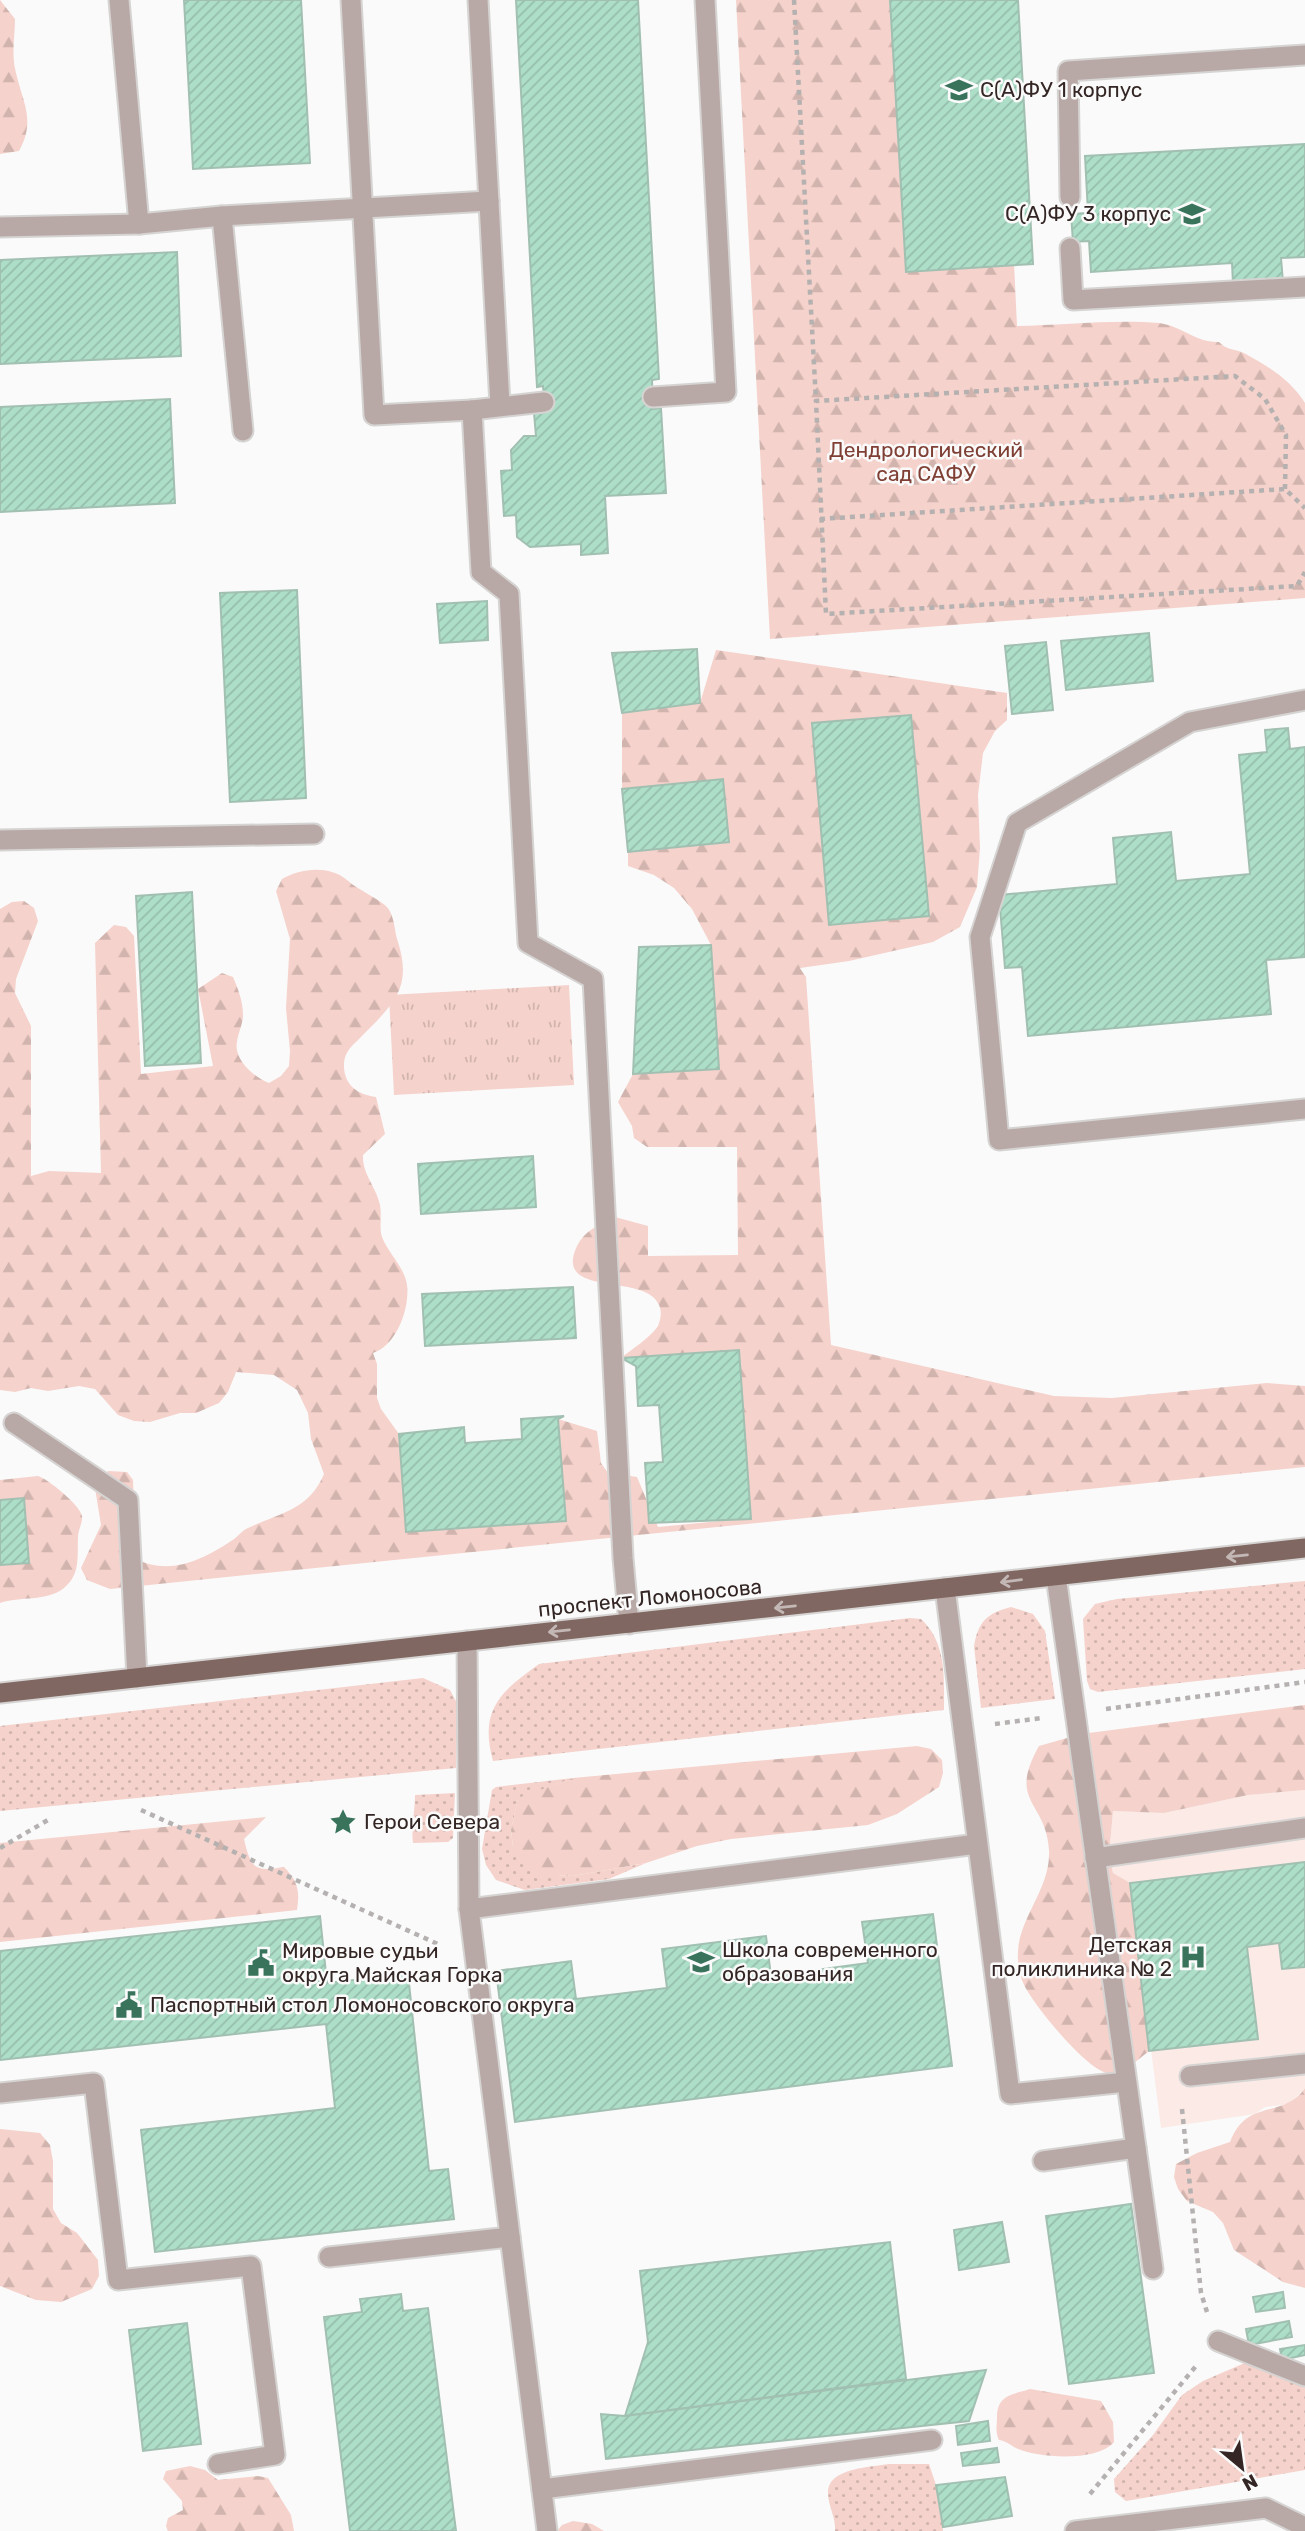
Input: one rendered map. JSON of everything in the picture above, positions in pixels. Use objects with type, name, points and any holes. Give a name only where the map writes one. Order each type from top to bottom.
[{"type":"main road","name":"проспект Ломоносова","points":[[0,1693],[1305,1548]]},
{"type":"lane","points":[[119,0],[139,224]]},
{"type":"lane","points":[[351,0],[374,415],[472,410],[544,402]]},
{"type":"lane","points":[[478,0],[500,405]]},
{"type":"lane","points":[[653,397],[726,392],[705,0]]},
{"type":"lane","points":[[1070,197],[1068,71],[1305,55]]},
{"type":"lane","points":[[0,227],[139,224],[222,216],[489,201]]},
{"type":"lane","points":[[222,216],[243,431]]},
{"type":"lane","points":[[1070,248],[1073,300],[1305,287]]},
{"type":"lane","points":[[472,410],[481,572],[509,594],[528,943],[593,979],[623,1558],[629,1624]]},
{"type":"lane","points":[[1305,700],[1190,722],[1017,823],[980,937],[999,1140],[1305,1109]]},
{"type":"lane","points":[[0,840],[314,834]]},
{"type":"lane","points":[[14,1423],[128,1500],[136,1678]]},
{"type":"lane","points":[[1056,1576],[1153,2269]]},
{"type":"lane","points":[[945,1588],[1010,2094],[1126,2082]]},
{"type":"lane","points":[[467,1641],[469,1909],[547,2531]]},
{"type":"lane","points":[[1095,1858],[1305,1829]]},
{"type":"lane","points":[[469,1909],[977,1844]]},
{"type":"lane","points":[[1190,2076],[1305,2064]]},
{"type":"lane","points":[[0,2093],[94,2083],[118,2280],[251,2266],[275,2455],[218,2464]]},
{"type":"lane","points":[[1043,2161],[1136,2148]]},
{"type":"lane","points":[[329,2257],[510,2237]]},
{"type":"lane","points":[[1218,2342],[1305,2376]]},
{"type":"lane","points":[[542,2489],[932,2440]]},
{"type":"lane","points":[[1075,2531],[1266,2508],[1305,2527]]},
{"type":"path","points":[[794,0],[826,614],[1297,586],[1305,572]]},
{"type":"path","points":[[816,401],[1235,376],[1265,399],[1286,435],[1285,489]]},
{"type":"path","points":[[820,519],[1285,489],[1305,508]]},
{"type":"path","points":[[963,1728],[1305,1682]]},
{"type":"path","points":[[141,1810],[474,1960]]},
{"type":"path","points":[[0,1848],[48,1820]]},
{"type":"path","points":[[1086,2501],[1133,2440],[1218,2342],[1201,2293],[1181,2100],[1190,2076]]},
{"type":"shaded area","points":[[1305,1790],[1305,2088],[1289,2104],[1265,2107],[1255,2114],[1161,2128],[1130,1884],[1113,1873],[1109,1855],[1113,1811],[1164,1813],[1248,1795]]},
{"type":"green space","points":[[0,0],[15,19],[13,52],[27,112],[27,130],[19,151],[0,154]]},
{"type":"green space","name":"Дендрологический сад САФУ","points":[[736,0],[890,0],[1014,263],[1017,326],[1159,323],[1244,353],[1293,387],[1305,403],[1305,598],[770,639]]},
{"type":"green space","points":[[716,650],[1007,693],[1007,720],[995,731],[983,753],[978,795],[980,848],[977,887],[960,927],[933,942],[849,961],[800,968],[806,977],[831,1345],[1054,1396],[1112,1398],[1267,1383],[1305,1386],[1305,1467],[110,1589],[87,1580],[81,1568],[101,1525],[95,1488],[108,1471],[127,1472],[133,1480],[136,1559],[161,1566],[197,1560],[220,1548],[246,1529],[292,1509],[310,1496],[324,1474],[311,1439],[308,1413],[297,1390],[274,1375],[236,1372],[228,1392],[219,1403],[196,1413],[180,1413],[150,1422],[134,1421],[118,1415],[95,1389],[79,1386],[48,1391],[31,1388],[15,1392],[0,1390],[0,909],[12,902],[24,901],[34,908],[38,921],[16,979],[15,993],[31,1026],[31,1176],[49,1171],[101,1173],[95,943],[114,925],[126,927],[134,936],[141,1074],[213,1066],[198,989],[222,973],[233,977],[242,1005],[238,1055],[252,1072],[269,1083],[281,1076],[289,1066],[290,1051],[286,1008],[290,939],[276,891],[282,879],[298,872],[315,870],[340,875],[387,907],[393,919],[402,959],[403,973],[397,996],[382,1016],[349,1049],[344,1063],[346,1077],[353,1088],[376,1097],[385,1134],[363,1155],[363,1162],[380,1205],[382,1237],[407,1285],[404,1315],[395,1335],[373,1353],[377,1364],[377,1398],[381,1409],[399,1434],[565,1521],[558,1419],[597,1431],[601,1463],[608,1473],[637,1477],[658,1527],[751,1518],[739,1350],[621,1358],[658,1326],[661,1315],[659,1305],[651,1295],[637,1289],[589,1279],[577,1273],[573,1262],[577,1246],[584,1236],[615,1217],[648,1226],[648,1256],[738,1255],[737,1147],[647,1147],[634,1138],[632,1126],[618,1102],[633,1074],[719,1069],[711,945],[692,909],[674,888],[654,875],[628,866],[628,852],[728,842],[722,779],[622,789],[622,713],[700,703]]},
{"type":"green space","points":[[569,985],[574,1085],[394,1095],[389,995]]},
{"type":"green space","points":[[38,1476],[63,1493],[82,1516],[76,1571],[69,1583],[57,1592],[0,1603],[0,1565],[29,1563],[24,1499],[0,1500],[0,1480]]},
{"type":"green space","points":[[1305,1581],[1305,1669],[1098,1692],[1090,1689],[1087,1681],[1083,1619],[1095,1604],[1117,1599]]},
{"type":"green space","points":[[1011,1607],[1033,1614],[1045,1631],[1055,1699],[981,1708],[974,1646],[978,1631],[990,1616]]},
{"type":"green space","points":[[910,1618],[921,1619],[936,1639],[944,1673],[944,1710],[493,1761],[489,1728],[496,1704],[513,1684],[539,1664]]},
{"type":"green space","points":[[423,1678],[450,1690],[458,1705],[456,1768],[0,1811],[0,1726]]},
{"type":"green space","points":[[1305,1705],[1305,1790],[1248,1795],[1164,1813],[1113,1811],[1109,1855],[1113,1873],[1130,1883],[1149,2051],[1123,2071],[1114,2074],[1104,2072],[1080,2055],[1054,2027],[1028,1992],[1020,1972],[1020,1938],[1041,1889],[1048,1864],[1046,1834],[1027,1791],[1030,1765],[1039,1746],[1081,1734]]},
{"type":"green space","points":[[917,1746],[931,1749],[942,1760],[943,1773],[939,1787],[897,1814],[868,1825],[731,1839],[697,1846],[646,1863],[573,1876],[539,1874],[523,1861],[513,1847],[511,1830],[518,1798],[573,1778]]},
{"type":"green space","points":[[573,1778],[518,1799],[511,1830],[513,1847],[557,1875],[573,1876],[646,1863],[609,1879],[525,1890],[496,1880],[486,1865],[482,1849],[492,1790],[496,1787]]},
{"type":"green space","points":[[455,1793],[453,1838],[448,1842],[413,1843],[415,1795]]},
{"type":"green space","points":[[266,1817],[244,1839],[249,1857],[256,1867],[261,1869],[284,1867],[289,1872],[297,1887],[297,1910],[0,1942],[0,1843]]},
{"type":"green space","points":[[1305,2088],[1305,2288],[1283,2282],[1234,2250],[1223,2223],[1213,2212],[1187,2201],[1178,2189],[1174,2177],[1176,2164],[1197,2153],[1230,2142],[1237,2128],[1246,2119],[1286,2104]]},
{"type":"green space","points":[[0,2129],[40,2133],[50,2145],[53,2161],[53,2209],[61,2223],[77,2233],[98,2260],[99,2276],[92,2289],[61,2302],[36,2300],[0,2286]]},
{"type":"green space","points":[[1247,2362],[1305,2387],[1305,2470],[1126,2501],[1115,2492],[1114,2479],[1153,2435],[1182,2395],[1203,2381]]},
{"type":"green space","points":[[1030,2389],[1101,2401],[1113,2422],[1114,2442],[1095,2453],[1054,2456],[1028,2452],[999,2440],[996,2429],[1002,2400]]},
{"type":"green space","points":[[889,2464],[929,2464],[936,2485],[943,2531],[835,2531],[828,2493],[835,2478],[851,2470]]},
{"type":"green space","points":[[190,2466],[205,2470],[218,2480],[258,2476],[268,2478],[291,2515],[294,2531],[168,2531],[168,2518],[183,2510],[182,2501],[163,2479],[166,2471]]},
{"type":"green space","points":[[573,2521],[592,2524],[604,2531],[557,2531],[562,2525]]},
{"type":"building","points":[[184,0],[301,0],[310,163],[193,169]]},
{"type":"building","points":[[516,0],[638,0],[659,379],[652,380],[653,409],[661,408],[666,493],[605,496],[608,553],[581,555],[581,544],[530,547],[517,537],[516,515],[504,516],[501,471],[512,470],[511,450],[524,436],[536,436],[534,413],[545,412],[543,386],[537,387]]},
{"type":"building","name":"С(А)ФУ 1 корпус","points":[[890,0],[1018,0],[1033,264],[906,272]]},
{"type":"building","name":"С(А)ФУ 3 корпус","points":[[1305,144],[1305,257],[1281,258],[1283,282],[1233,284],[1232,263],[1091,272],[1089,241],[1073,242],[1071,214],[1088,213],[1085,156]]},
{"type":"building","points":[[177,252],[181,356],[0,364],[0,260]]},
{"type":"building","points":[[170,399],[175,503],[0,512],[0,407]]},
{"type":"building","points":[[297,590],[306,798],[230,802],[220,593]]},
{"type":"building","points":[[487,601],[488,640],[440,643],[437,604]]},
{"type":"building","points":[[1149,633],[1153,681],[1066,690],[1061,641]]},
{"type":"building","points":[[1046,642],[1053,710],[1012,714],[1005,646]]},
{"type":"building","points":[[697,649],[700,703],[622,713],[612,653]]},
{"type":"building","points":[[911,715],[929,916],[829,925],[812,723]]},
{"type":"building","points":[[1288,728],[1290,749],[1305,747],[1305,957],[1266,960],[1271,1014],[1028,1036],[1022,967],[1005,968],[999,895],[1117,884],[1113,838],[1171,832],[1176,881],[1250,874],[1239,755],[1267,752],[1265,730]]},
{"type":"building","points":[[723,779],[729,842],[628,852],[622,789]]},
{"type":"building","points":[[192,892],[201,1063],[145,1066],[136,896]]},
{"type":"building","points":[[711,945],[719,1069],[633,1074],[639,947]]},
{"type":"building","points":[[533,1156],[536,1207],[421,1214],[418,1164]]},
{"type":"building","points":[[573,1287],[576,1338],[425,1346],[422,1294]]},
{"type":"building","points":[[739,1350],[751,1519],[649,1523],[645,1463],[663,1462],[659,1405],[638,1406],[636,1366],[621,1358]]},
{"type":"building","points":[[564,1416],[558,1419],[566,1521],[406,1532],[399,1434],[464,1427],[465,1443],[522,1439],[521,1419]]},
{"type":"building","points":[[24,1498],[29,1563],[0,1565],[0,1500]]},
{"type":"building","name":"Детская поликлиника № 2","points":[[1305,1862],[1305,1967],[1282,1969],[1279,1943],[1247,1947],[1258,2039],[1149,2051],[1130,1883]]},
{"type":"building","points":[[933,1914],[952,2066],[515,2122],[496,1971],[571,1961],[576,1999],[667,1988],[662,1949],[766,1936],[771,1976],[868,1963],[862,1922]]},
{"type":"building","points":[[320,1916],[327,1983],[408,1974],[429,2171],[448,2169],[454,2219],[155,2252],[141,2130],[335,2108],[326,2024],[0,2060],[0,1951]]},
{"type":"building","points":[[1131,2204],[1154,2373],[1069,2384],[1046,2216]]},
{"type":"building","points":[[1002,2222],[1009,2262],[959,2270],[954,2230]]},
{"type":"building","points":[[890,2242],[906,2379],[625,2416],[648,2342],[640,2271]]},
{"type":"building","points":[[1283,2292],[1285,2308],[1256,2312],[1253,2297]]},
{"type":"building","points":[[401,2294],[403,2311],[428,2308],[456,2531],[350,2531],[324,2317],[362,2312],[360,2299]]},
{"type":"building","points":[[1289,2321],[1292,2337],[1249,2345],[1246,2329]]},
{"type":"building","points":[[187,2323],[201,2444],[143,2451],[129,2330]]},
{"type":"building","points":[[1305,2345],[1305,2355],[1282,2360],[1280,2349]]},
{"type":"building","points":[[986,2370],[969,2421],[606,2459],[601,2414],[625,2416]]},
{"type":"building","points":[[988,2421],[990,2441],[958,2445],[956,2426]]},
{"type":"building","points":[[997,2448],[999,2462],[963,2466],[961,2453]]},
{"type":"building","points":[[1005,2477],[1012,2516],[943,2527],[936,2485]]},
{"type":"place","name":"С(А)ФУ 1 корпус","points":[[959,90]]},
{"type":"place","name":"С(А)ФУ 3 корпус","points":[[1192,214]]},
{"type":"place","name":"Герои Севера","points":[[343,1822]]},
{"type":"place","name":"Детская поликлиника № 2","points":[[1193,1957]]},
{"type":"place","name":"Школа современного образования","points":[[701,1962]]},
{"type":"place","name":"Мировые судьи округа Майская Горка","points":[[261,1963]]},
{"type":"place","name":"Паспортный стол Ломоносовского округа","points":[[129,2005]]}]
